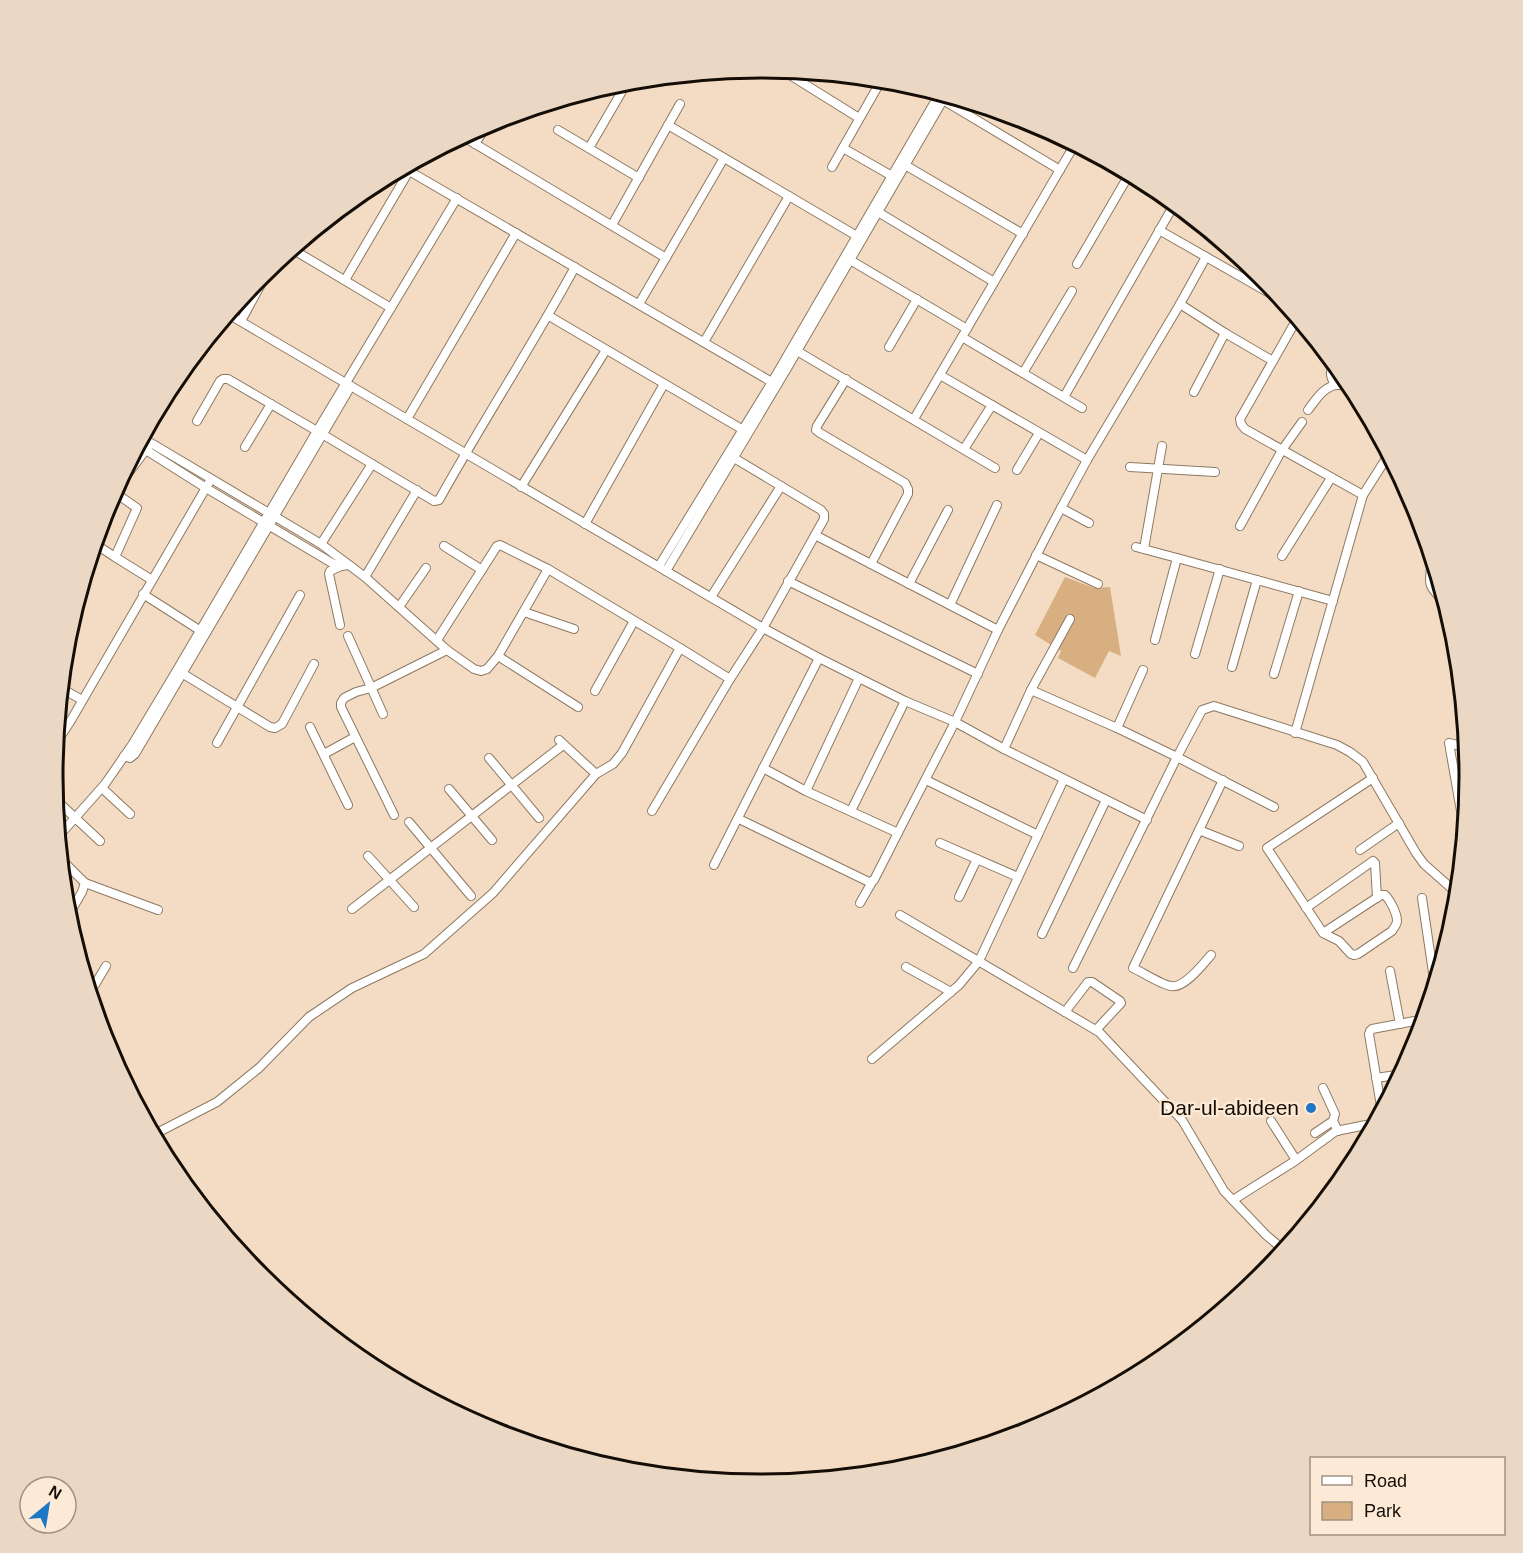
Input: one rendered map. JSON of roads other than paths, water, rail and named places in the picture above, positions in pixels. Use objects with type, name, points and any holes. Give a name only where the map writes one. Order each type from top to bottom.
[{"type":"street","points":[[796,79],[859,118]]},
{"type":"street","points":[[832,167],[877,88]]},
{"type":"street","points":[[589,148],[621,93]]},
{"type":"street","points":[[662,568],[860,237],[892,176],[940,101]]},
{"type":"street","points":[[774,383],[797,351],[850,260],[860,237],[906,165],[940,102]]},
{"type":"street","points":[[612,225],[680,104]]},
{"type":"street","points":[[962,108],[1060,170]]},
{"type":"street","points":[[668,125],[860,237]]},
{"type":"street","points":[[558,130],[639,178]]},
{"type":"street","points":[[475,144],[479,138]]},
{"type":"street","points":[[471,142],[666,258]]},
{"type":"street","points":[[843,148],[892,176]]},
{"type":"street","points":[[914,419],[1071,151]]},
{"type":"street","points":[[639,304],[724,158]]},
{"type":"street","points":[[906,165],[1023,234]]},
{"type":"street","points":[[412,172],[774,383]]},
{"type":"street","points":[[345,280],[402,178]]},
{"type":"street","points":[[1077,264],[1125,181]]},
{"type":"street","points":[[704,342],[789,196]]},
{"type":"street","points":[[65,830],[102,788],[180,672],[456,198]]},
{"type":"street","points":[[1064,397],[1170,210]]},
{"type":"street","points":[[878,212],[994,282]]},
{"type":"street","points":[[1159,230],[1259,287]]},
{"type":"street","points":[[407,419],[516,233]]},
{"type":"street","points":[[299,253],[391,308]]},
{"type":"street","points":[[860,903],[926,780],[998,630],[1061,508],[1206,257]]},
{"type":"street","points":[[850,260],[917,299],[1023,373],[1082,408]]},
{"type":"street","points":[[197,421],[220,381],[228,379],[434,501],[439,500],[464,454],[549,316],[575,267]]},
{"type":"street","points":[[1023,373],[1072,291]]},
{"type":"street","points":[[241,321],[254,298]]},
{"type":"street","points":[[889,347],[917,299]]},
{"type":"street","points":[[1180,304],[1273,361]]},
{"type":"street","points":[[549,316],[745,432]]},
{"type":"street","points":[[235,318],[763,628],[1147,820]]},
{"type":"street","points":[[1294,324],[1240,419],[1241,424],[1245,429],[1363,495]]},
{"type":"street","points":[[1194,392],[1225,333]]},
{"type":"street","points":[[521,487],[606,350]]},
{"type":"street","points":[[797,351],[995,468]]},
{"type":"street","points":[[1331,372],[1330,376],[1335,385]]},
{"type":"street","points":[[940,375],[1087,460]]},
{"type":"street","points":[[846,379],[816,430],[904,483],[908,489],[908,494],[871,564]]},
{"type":"street","points":[[585,524],[664,384]]},
{"type":"street","points":[[1308,410],[1321,394],[1335,385],[1341,386]]},
{"type":"street","points":[[245,447],[271,404]]},
{"type":"street","points":[[964,449],[992,405]]},
{"type":"street","points":[[1240,526],[1282,450],[1302,422]]},
{"type":"street","points":[[1017,470],[1039,433]]},
{"type":"street","points":[[148,445],[151,443],[211,479],[332,563],[345,565]]},
{"type":"street","points":[[1162,446],[1140,548],[1333,601]]},
{"type":"street","points":[[145,449],[206,488],[321,544],[345,565],[365,577],[447,650],[474,669],[487,669],[498,656],[548,569]]},
{"type":"street","points":[[652,811],[730,678],[763,628],[824,519],[821,510],[731,456]]},
{"type":"street","points":[[1295,733],[1363,495],[1384,461]]},
{"type":"street","points":[[321,544],[372,464]]},
{"type":"street","points":[[1130,467],[1215,472]]},
{"type":"street","points":[[1282,556],[1331,478]]},
{"type":"street","points":[[64,730],[211,479]]},
{"type":"street","points":[[711,597],[781,486]]},
{"type":"street","points":[[365,577],[417,490]]},
{"type":"street","points":[[115,556],[137,508],[121,497]]},
{"type":"street","points":[[950,605],[997,505]]},
{"type":"street","points":[[1061,508],[1089,523]]},
{"type":"street","points":[[909,584],[948,510]]},
{"type":"street","points":[[815,535],[998,630]]},
{"type":"street","points":[[437,640],[497,546],[500,545],[548,569],[730,678]]},
{"type":"street","points":[[444,546],[482,570]]},
{"type":"street","points":[[102,548],[152,580]]},
{"type":"street","points":[[1036,555],[1098,584]]},
{"type":"street","points":[[1155,640],[1177,558]]},
{"type":"street","points":[[340,625],[329,574],[330,571],[345,565]]},
{"type":"street","points":[[399,607],[426,568]]},
{"type":"street","points":[[1195,654],[1220,570]]},
{"type":"street","points":[[1430,577],[1430,583],[1435,593]]},
{"type":"street","points":[[1232,667],[1257,580]]},
{"type":"street","points":[[788,581],[978,674]]},
{"type":"street","points":[[1274,674],[1299,591]]},
{"type":"street","points":[[143,594],[203,632]]},
{"type":"street","points":[[218,743],[300,595]]},
{"type":"street","points":[[524,612],[574,629]]},
{"type":"street","points":[[1004,749],[1031,690],[1070,619]]},
{"type":"street","points":[[596,691],[634,621]]},
{"type":"street","points":[[348,636],[383,714]]},
{"type":"street","points":[[160,1131],[217,1102],[259,1068],[309,1017],[352,988],[424,954],[493,893],[596,774],[613,764],[622,753],[680,648]]},
{"type":"street","points":[[394,814],[355,737],[341,703],[344,698],[356,692],[371,688],[447,650]]},
{"type":"street","points":[[498,656],[579,707]]},
{"type":"street","points":[[714,865],[819,658]]},
{"type":"street","points":[[180,672],[237,708],[275,728],[282,724],[314,664]]},
{"type":"street","points":[[1117,729],[1143,670]]},
{"type":"street","points":[[806,791],[859,678]]},
{"type":"street","points":[[1031,690],[1177,757],[1274,807]]},
{"type":"street","points":[[68,692],[82,700]]},
{"type":"street","points":[[851,811],[905,701]]},
{"type":"street","points":[[1073,968],[1202,710],[1214,705],[1338,745],[1363,762],[1416,853],[1424,864],[1451,888]]},
{"type":"street","points":[[310,727],[348,805]]},
{"type":"street","points":[[324,754],[355,737]]},
{"type":"street","points":[[352,909],[561,743],[596,774]]},
{"type":"street","points":[[1459,746],[1449,744],[1459,801]]},
{"type":"street","points":[[489,758],[539,818]]},
{"type":"street","points":[[763,768],[806,791],[898,833]]},
{"type":"street","points":[[1323,933],[1385,895],[1396,917],[1396,926],[1392,931],[1358,954],[1351,954],[1339,941],[1323,933],[1267,848],[1373,778]]},
{"type":"street","points":[[872,1059],[951,992],[979,961],[1064,779]]},
{"type":"street","points":[[926,780],[1038,836]]},
{"type":"street","points":[[1211,955],[1186,981],[1178,986],[1171,986],[1133,968],[1223,780]]},
{"type":"street","points":[[102,788],[130,814]]},
{"type":"street","points":[[449,789],[492,840]]},
{"type":"street","points":[[1042,934],[1106,800]]},
{"type":"street","points":[[64,808],[100,841]]},
{"type":"street","points":[[739,819],[872,882]]},
{"type":"street","points":[[409,822],[471,896]]},
{"type":"street","points":[[1360,850],[1399,823]]},
{"type":"street","points":[[1199,830],[1239,846]]},
{"type":"street","points":[[940,843],[1018,877]]},
{"type":"street","points":[[368,856],[414,907]]},
{"type":"street","points":[[959,897],[977,859]]},
{"type":"street","points":[[1306,908],[1373,861],[1377,898]]},
{"type":"street","points":[[69,867],[85,883],[158,910]]},
{"type":"street","points":[[75,905],[85,883]]},
{"type":"street","points":[[1422,898],[1432,969]]},
{"type":"street","points":[[900,915],[1093,1025],[1182,1120],[1224,1191],[1279,1246]]},
{"type":"street","points":[[95,984],[106,966]]},
{"type":"street","points":[[906,967],[951,992]]},
{"type":"street","points":[[1390,971],[1400,1024]]},
{"type":"street","points":[[1072,1013],[1088,982],[1092,982],[1121,1003],[1093,1025]]},
{"type":"street","points":[[1380,1100],[1370,1031],[1416,1020]]},
{"type":"street","points":[[1376,1078],[1392,1076]]},
{"type":"street","points":[[1316,1133],[1333,1120],[1335,1114],[1323,1088]]},
{"type":"street","points":[[1333,1120],[1338,1131]]},
{"type":"street","points":[[1271,1121],[1296,1160]]},
{"type":"street","points":[[1233,1200],[1338,1131],[1367,1125]]},
{"type":"place","name":"Dar-ul-abideen","points":[[1311,1108]]}]
